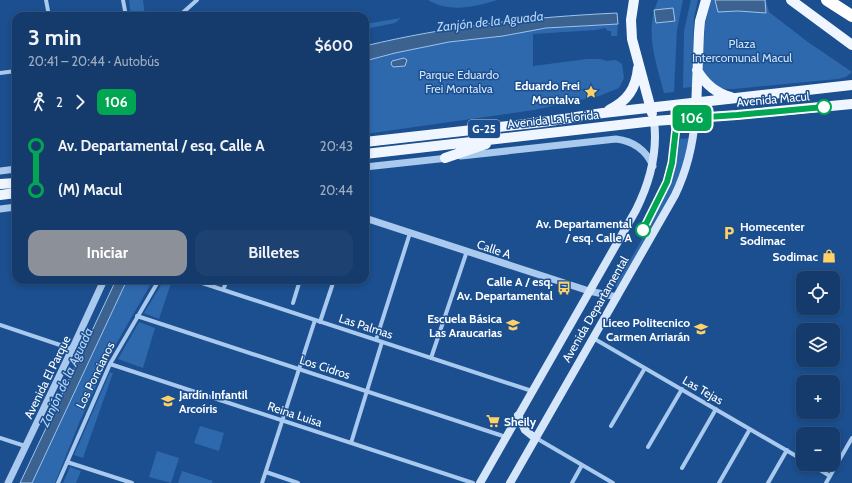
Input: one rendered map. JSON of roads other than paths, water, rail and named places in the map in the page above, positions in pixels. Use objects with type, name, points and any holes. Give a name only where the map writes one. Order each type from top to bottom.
[{"type":"highway","points":[[827,0],[852,16]]},
{"type":"main road","name":"Avenida Departamental","points":[[480,483],[636,210],[646,189],[653,166],[655,147],[654,121],[632,33],[634,0]]},
{"type":"main road","name":"Avenida Departamental","points":[[510,483],[680,184],[692,146],[696,103],[700,21],[706,0]]},
{"type":"main road","points":[[790,0],[852,44]]},
{"type":"main road","points":[[603,112],[617,106],[632,91],[636,78],[638,60]]},
{"type":"main road","points":[[697,70],[704,81],[714,90],[735,98]]},
{"type":"main road","points":[[847,86],[852,79]]},
{"type":"main road","name":"Avenida Macul","points":[[696,103],[847,86]]},
{"type":"main road","name":"Avenida La Florida","points":[[369,142],[543,122],[603,112],[696,103]]},
{"type":"main road","name":"Avenida Macul","points":[[695,118],[852,104]]},
{"type":"main road","name":"Avenida La Florida","points":[[369,154],[505,137],[695,118]]},
{"type":"main road","points":[[445,158],[505,137]]},
{"type":"main road","points":[[0,184],[12,183]]},
{"type":"main road","points":[[0,195],[12,194]]},
{"type":"main road","points":[[518,415],[525,430],[535,438]]},
{"type":"street","points":[[46,0],[48,12]]},
{"type":"street","points":[[123,0],[125,12]]},
{"type":"street","points":[[183,12],[197,0]]},
{"type":"street","points":[[0,73],[12,72]]},
{"type":"street","points":[[369,167],[616,139],[638,146],[647,155],[653,166]]},
{"type":"street","points":[[0,171],[12,170]]},
{"type":"street","points":[[0,209],[12,208]]},
{"type":"street","name":"Calle A","points":[[369,219],[589,291],[617,297]]},
{"type":"street","points":[[376,340],[410,233]]},
{"type":"street","points":[[431,358],[467,251]]},
{"type":"street","name":"Avenida El Parque","points":[[8,483],[102,284]]},
{"type":"street","name":"Los Poncianos","points":[[58,483],[110,364],[157,284]]},
{"type":"street","name":"Las Palmas","points":[[205,284],[532,392]]},
{"type":"street","points":[[223,290],[225,284]]},
{"type":"street","points":[[293,303],[299,284]]},
{"type":"street","points":[[320,322],[333,284]]},
{"type":"street","name":"Los Cidros","points":[[137,316],[506,437]]},
{"type":"street","points":[[262,483],[315,320]]},
{"type":"street","points":[[0,325],[72,349]]},
{"type":"street","name":"Las Tejas","points":[[593,338],[796,456]]},
{"type":"street","points":[[351,443],[382,342]]},
{"type":"street","name":"Reina Luisa","points":[[110,364],[473,483]]},
{"type":"street","points":[[611,426],[644,368]]},
{"type":"street","points":[[648,447],[682,389]]},
{"type":"street","points":[[682,468],[716,409]]},
{"type":"street","points":[[719,483],[750,429]]},
{"type":"street","points":[[0,438],[25,446]]},
{"type":"street","points":[[535,438],[613,483]]},
{"type":"street","points":[[826,483],[852,438]]},
{"type":"street","points":[[768,483],[787,450]]},
{"type":"street","points":[[68,462],[132,483]]},
{"type":"street","points":[[572,483],[582,465]]},
{"type":"street","points":[[822,471],[830,476]]},
{"type":"street","points":[[266,472],[298,483]]},
{"type":"place","name":"Eduardo Frei Montalva","points":[[591,92]]},
{"type":"place","name":"Av. Departamental / esq. Calle A","points":[[643,230]]},
{"type":"place","name":"Homecenter Sodimac","points":[[729,233]]},
{"type":"place","name":"Sodimac","points":[[829,256]]},
{"type":"place","name":"Calle A / esq. Av. Departamental","points":[[564,288]]},
{"type":"place","name":"Escuela Básica Las Araucarias","points":[[513,325]]},
{"type":"place","name":"Liceo Politecnico Carmen Arriarán","points":[[701,329]]},
{"type":"place","name":"Jardín Infantil Arcoíris","points":[[168,401]]},
{"type":"place","name":"Sheily","points":[[493,421]]},
{"type":"water label","name":"Zanjón de la Aguada","points":[[490,21]]},
{"type":"water label","name":"Zanjón de la Aguada","points":[[66,377]]},
{"type":"park label","name":"Plaza Intercomunal Macul","points":[[742,50]]},
{"type":"park label","name":"Parque Eduardo Frei Montalva","points":[[459,81]]}]
